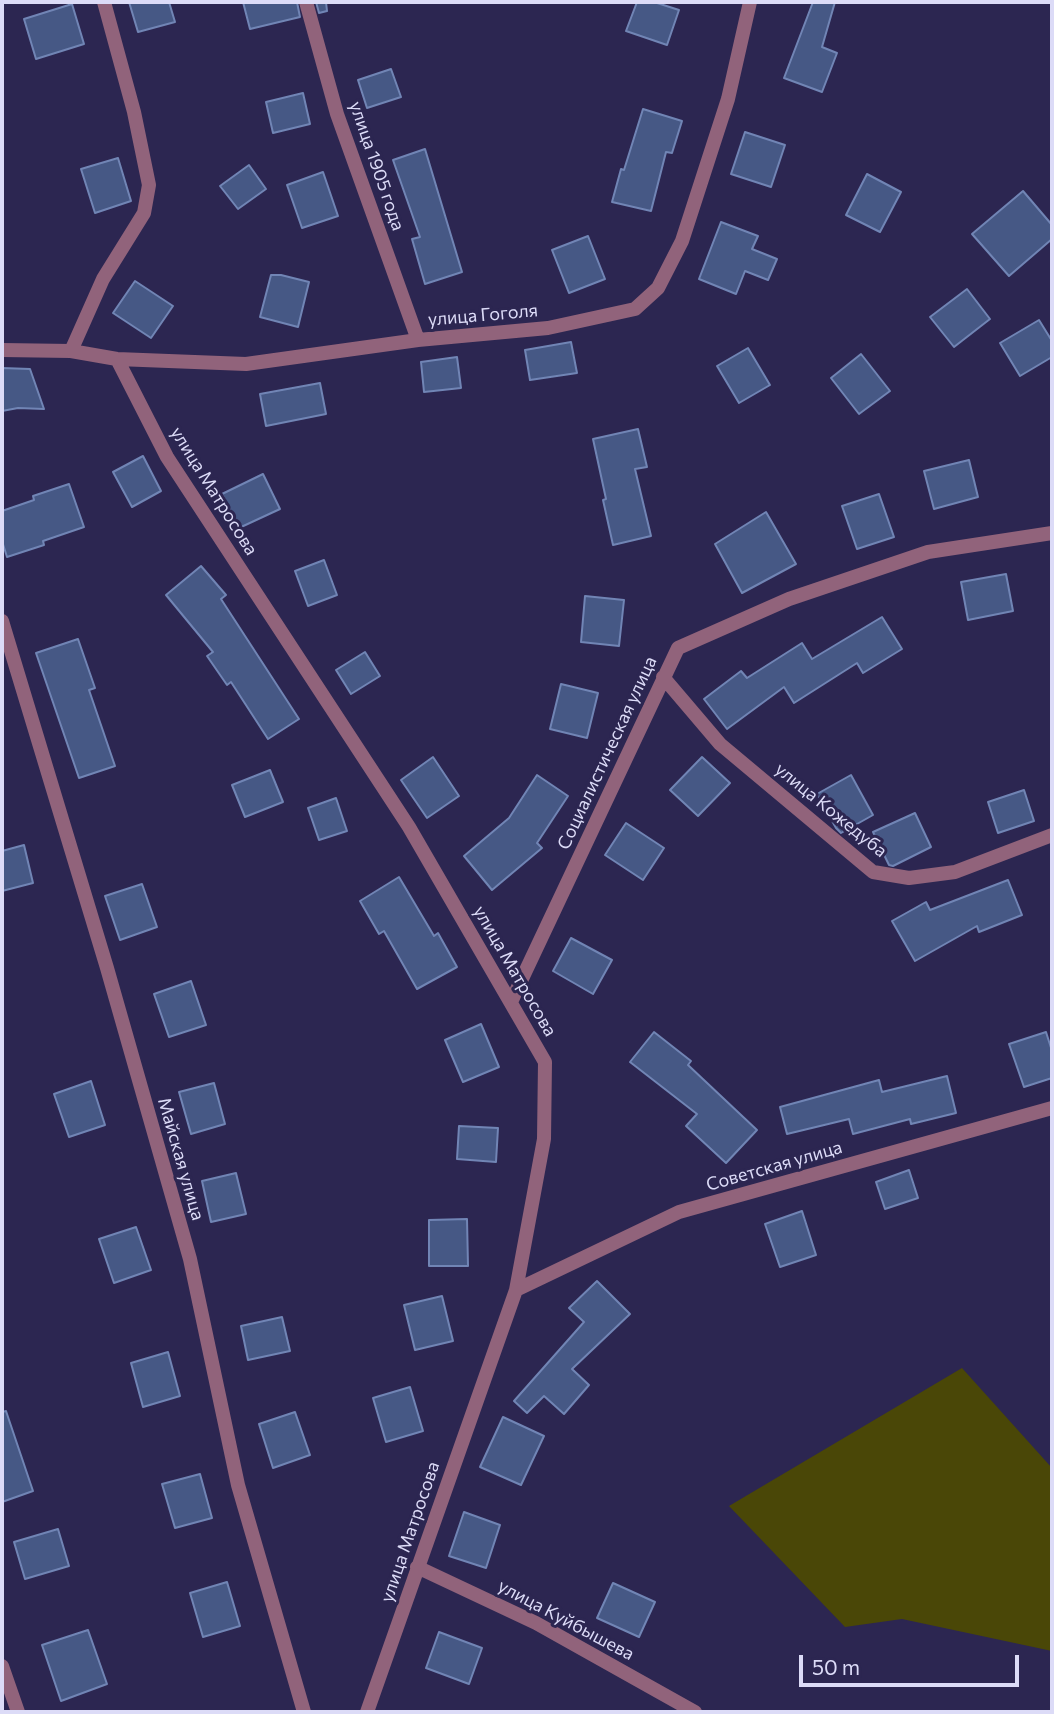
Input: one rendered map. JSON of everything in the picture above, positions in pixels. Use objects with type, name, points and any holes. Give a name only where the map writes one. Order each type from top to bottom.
[{"type":"street","points":[[71,351],[103,279],[144,213],[149,185],[134,112],[104,2]]},
{"type":"street","name":"улица 1905 года","points":[[306,2],[337,114],[418,340]]},
{"type":"street","name":"улица Гоголя","points":[[2,350],[71,351],[117,359],[246,364],[418,340],[548,328],[635,309],[658,288],[682,241],[728,99],[750,2]]},
{"type":"street","name":"улица Матросова","points":[[117,359],[167,457],[409,827],[545,1062],[544,1139],[516,1290],[367,1712]]},
{"type":"street","name":"Социалистическая улица","points":[[512,1002],[678,648],[789,599],[928,552],[1052,533]]},
{"type":"street","name":"Майская улица","points":[[2,621],[103,956],[190,1259],[238,1485],[304,1712]]},
{"type":"street","name":"улица Кожедуба","points":[[663,677],[720,744],[873,872],[909,878],[955,872],[1052,835]]},
{"type":"street","name":"Советская улица","points":[[516,1290],[679,1212],[1052,1108]]},
{"type":"street","name":"улица Куйбышева","points":[[417,1567],[536,1623],[695,1712]]},
{"type":"street","points":[[2,1666],[18,1712]]},
{"type":"shaded area","points":[[962,1368],[1052,1468],[1052,1651],[902,1619],[845,1627],[729,1506]]},
{"type":"building","points":[[129,2],[169,2],[175,22],[138,32]]},
{"type":"building","points":[[243,2],[297,2],[300,17],[250,29]]},
{"type":"building","points":[[316,2],[326,2],[327,11],[319,13]]},
{"type":"building","points":[[637,2],[654,2],[679,10],[667,45],[626,31]]},
{"type":"building","points":[[813,2],[835,2],[822,47],[837,53],[822,92],[784,78]]},
{"type":"building","points":[[72,4],[84,44],[36,59],[24,19]]},
{"type":"building","points":[[391,69],[401,97],[367,108],[358,80]]},
{"type":"building","points":[[303,93],[310,124],[273,133],[266,102]]},
{"type":"building","points":[[643,109],[682,121],[672,153],[666,152],[651,211],[612,202]]},
{"type":"building","points":[[745,132],[785,145],[771,187],[731,174]]},
{"type":"building","points":[[425,149],[462,272],[425,284],[412,239],[420,237],[393,160]]},
{"type":"building","points":[[118,158],[131,201],[95,213],[81,169]]},
{"type":"building","points":[[249,165],[266,189],[238,209],[220,186]]},
{"type":"building","points":[[323,172],[338,216],[302,228],[287,185]]},
{"type":"building","points":[[867,174],[901,192],[880,232],[846,215]]},
{"type":"building","points":[[1023,191],[1052,225],[1052,239],[1009,276],[972,234]]},
{"type":"building","points":[[721,222],[758,236],[752,249],[777,259],[768,280],[745,271],[736,294],[699,279]]},
{"type":"building","points":[[588,236],[605,279],[569,293],[552,250]]},
{"type":"building","points":[[271,275],[309,282],[298,327],[260,317]]},
{"type":"building","points":[[135,281],[173,306],[151,338],[113,313]]},
{"type":"building","points":[[967,289],[990,319],[954,347],[930,317]]},
{"type":"building","points":[[1039,320],[1052,341],[1052,357],[1020,376],[1000,343]]},
{"type":"building","points":[[571,342],[577,373],[530,380],[525,350]]},
{"type":"building","points":[[748,348],[770,385],[739,403],[717,366]]},
{"type":"building","points":[[861,354],[890,391],[859,414],[831,378]]},
{"type":"building","points":[[457,357],[461,388],[424,392],[421,362]]},
{"type":"building","points":[[2,368],[30,369],[44,409],[18,408],[2,411]]},
{"type":"building","points":[[320,383],[326,414],[266,426],[260,394]]},
{"type":"building","points":[[638,429],[647,467],[635,469],[651,536],[613,545],[593,439]]},
{"type":"building","points":[[143,456],[161,491],[132,507],[113,472]]},
{"type":"building","points":[[969,460],[978,497],[934,509],[924,471]]},
{"type":"building","points":[[263,474],[280,509],[239,528],[222,494]]},
{"type":"building","points":[[69,484],[84,527],[43,541],[44,545],[7,557],[2,541],[2,511],[34,500],[33,496]]},
{"type":"building","points":[[879,494],[894,537],[857,549],[842,506]]},
{"type":"building","points":[[766,512],[796,564],[742,593],[715,544]]},
{"type":"building","points":[[324,560],[337,595],[308,606],[295,571]]},
{"type":"building","points":[[201,566],[226,595],[221,599],[299,719],[268,739],[231,682],[227,685],[207,656],[213,652],[166,595]]},
{"type":"building","points":[[1006,574],[1013,611],[968,620],[961,582]]},
{"type":"building","points":[[585,596],[624,600],[619,646],[581,642]]},
{"type":"building","points":[[882,617],[902,649],[863,673],[857,663],[794,703],[784,687],[727,729],[704,699],[741,671],[747,678],[802,643],[812,659]]},
{"type":"building","points":[[78,639],[95,688],[89,690],[115,766],[79,778],[36,653]]},
{"type":"building","points":[[365,652],[380,676],[351,694],[336,670]]},
{"type":"building","points":[[561,684],[598,693],[587,738],[550,729]]},
{"type":"building","points":[[433,757],[459,796],[427,818],[401,780]]},
{"type":"building","points":[[702,757],[730,783],[698,816],[670,790]]},
{"type":"building","points":[[270,770],[283,802],[245,817],[232,785]]},
{"type":"building","points":[[537,775],[568,796],[537,843],[542,848],[492,890],[464,856],[509,818]]},
{"type":"building","points":[[851,775],[873,815],[841,833],[817,794]]},
{"type":"building","points":[[1024,790],[1034,821],[998,833],[988,802]]},
{"type":"building","points":[[336,798],[347,831],[319,840],[308,808]]},
{"type":"building","points":[[915,813],[931,847],[893,866],[889,865],[873,832]]},
{"type":"building","points":[[626,823],[664,848],[643,880],[605,855]]},
{"type":"building","points":[[24,845],[33,883],[2,891],[2,851]]},
{"type":"building","points":[[399,877],[434,936],[438,933],[457,967],[417,989],[384,931],[379,934],[360,901]]},
{"type":"building","points":[[1008,880],[1022,915],[979,932],[977,926],[915,961],[892,921],[926,902],[930,910]]},
{"type":"building","points":[[142,884],[157,927],[120,940],[105,896]]},
{"type":"building","points":[[571,938],[612,960],[593,994],[553,971]]},
{"type":"building","points":[[191,981],[206,1025],[169,1037],[154,994]]},
{"type":"building","points":[[481,1024],[499,1067],[463,1082],[445,1040]]},
{"type":"building","points":[[654,1032],[691,1061],[688,1065],[757,1130],[726,1163],[686,1126],[697,1114],[630,1062]]},
{"type":"building","points":[[1046,1032],[1052,1051],[1052,1078],[1024,1087],[1009,1044]]},
{"type":"building","points":[[947,1076],[956,1113],[911,1124],[910,1119],[853,1134],[849,1119],[787,1134],[780,1107],[879,1080],[882,1092]]},
{"type":"building","points":[[91,1081],[105,1125],[69,1137],[54,1094]]},
{"type":"building","points":[[214,1083],[225,1124],[191,1134],[179,1092]]},
{"type":"building","points":[[459,1126],[498,1128],[496,1162],[457,1159]]},
{"type":"building","points":[[909,1170],[918,1198],[885,1209],[876,1182]]},
{"type":"building","points":[[236,1173],[246,1214],[211,1222],[202,1181]]},
{"type":"building","points":[[802,1211],[816,1255],[780,1267],[765,1224]]},
{"type":"building","points":[[467,1219],[468,1266],[429,1266],[429,1220]]},
{"type":"building","points":[[136,1227],[151,1270],[114,1283],[99,1239]]},
{"type":"building","points":[[597,1281],[630,1314],[572,1369],[589,1385],[564,1414],[544,1396],[527,1413],[514,1401],[584,1322],[569,1308]]},
{"type":"building","points":[[442,1296],[453,1341],[415,1350],[404,1305]]},
{"type":"building","points":[[282,1317],[290,1351],[248,1360],[241,1326]]},
{"type":"building","points":[[168,1352],[180,1396],[143,1407],[131,1363]]},
{"type":"building","points":[[410,1387],[423,1431],[386,1442],[373,1398]]},
{"type":"building","points":[[6,1411],[33,1491],[2,1502],[2,1412]]},
{"type":"building","points":[[295,1412],[310,1455],[273,1468],[259,1424]]},
{"type":"building","points":[[503,1417],[544,1436],[521,1485],[480,1467]]},
{"type":"building","points":[[200,1474],[212,1518],[175,1528],[162,1484]]},
{"type":"building","points":[[464,1512],[500,1525],[486,1568],[449,1556]]},
{"type":"building","points":[[58,1529],[69,1566],[25,1579],[14,1542]]},
{"type":"building","points":[[227,1582],[240,1626],[203,1637],[190,1593]]},
{"type":"building","points":[[613,1583],[655,1602],[639,1637],[597,1618]]},
{"type":"building","points":[[88,1630],[107,1684],[61,1701],[42,1645]]},
{"type":"building","points":[[439,1632],[482,1648],[469,1684],[426,1668]]}]
